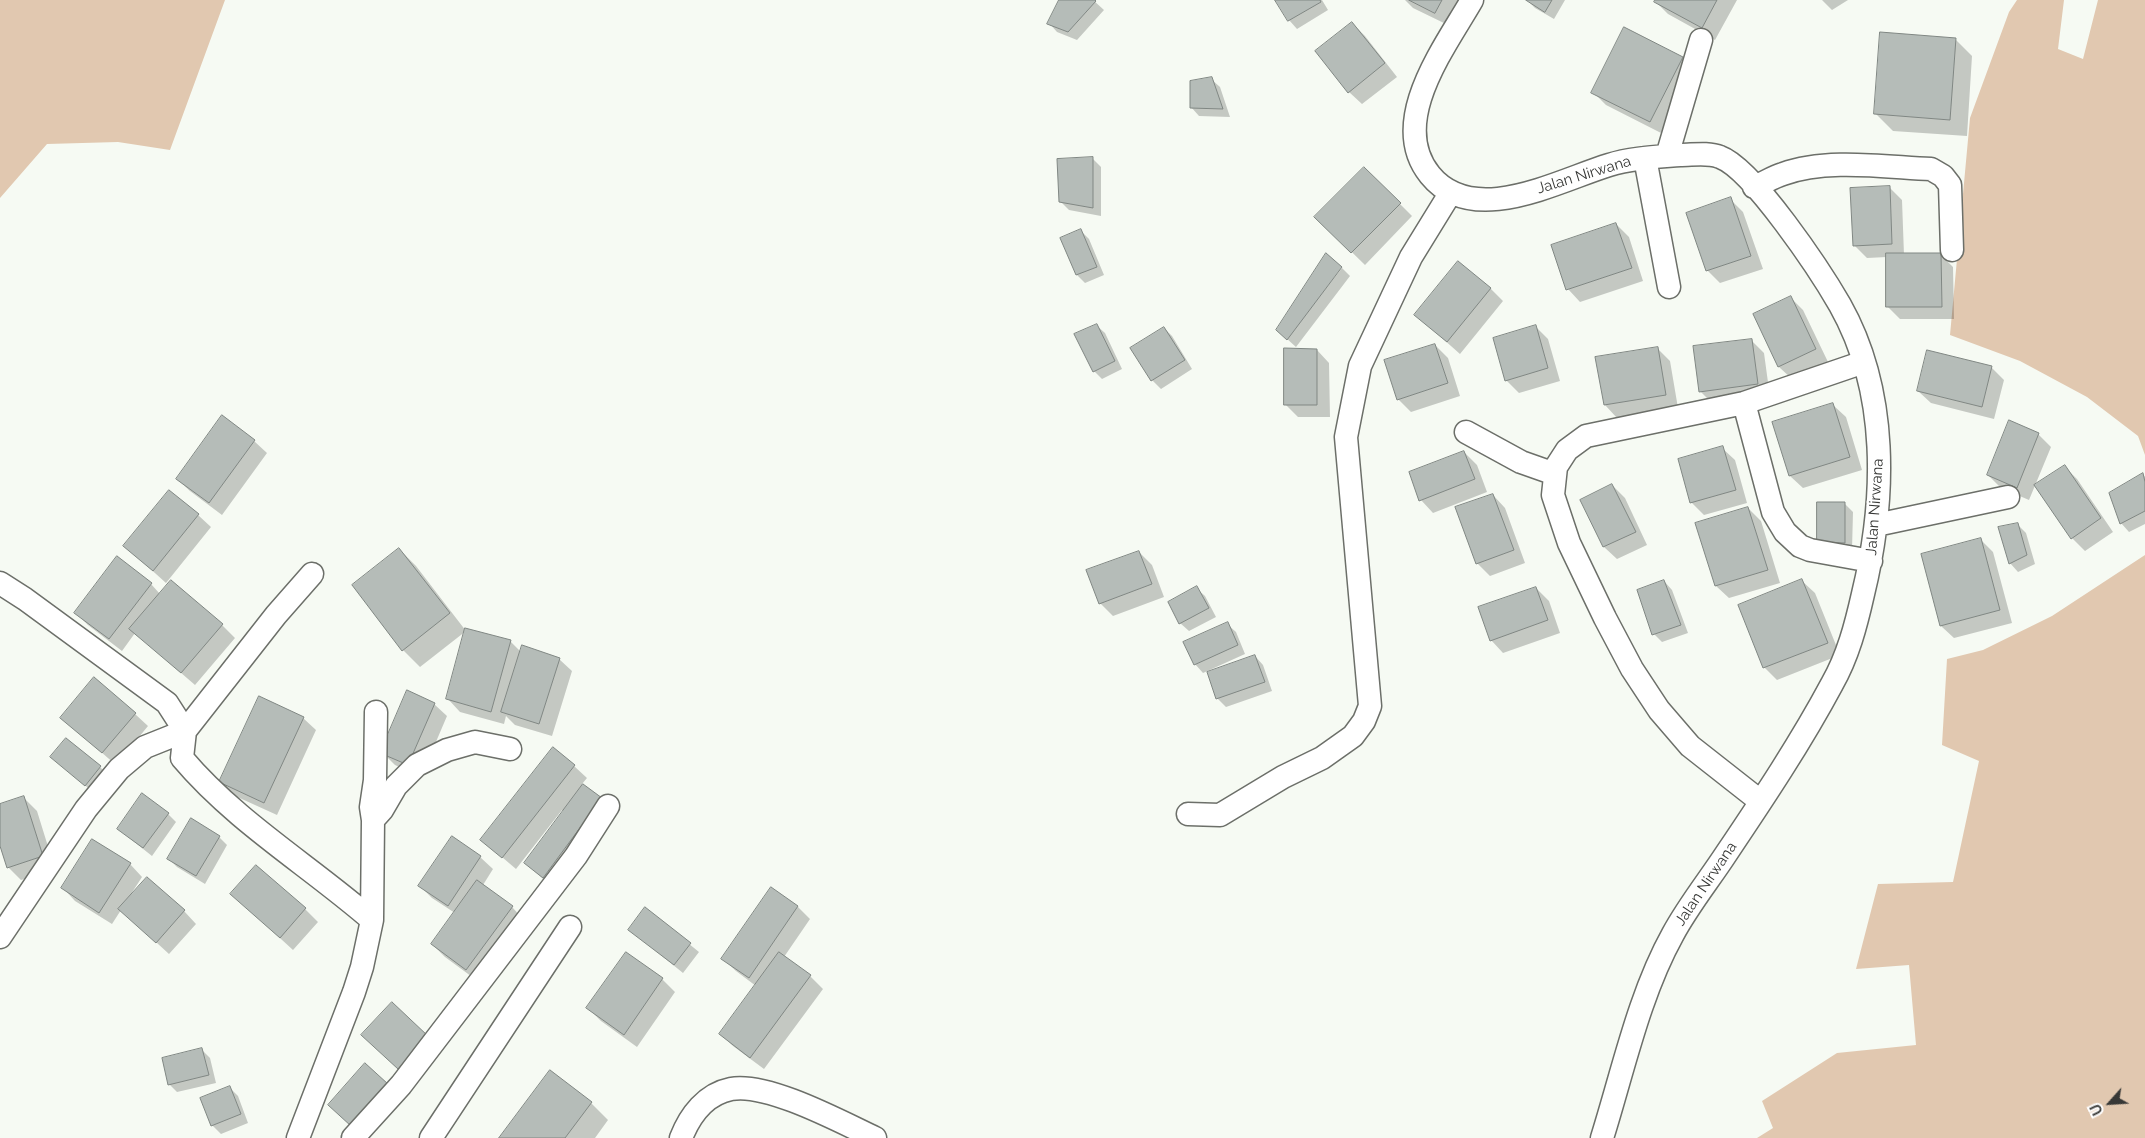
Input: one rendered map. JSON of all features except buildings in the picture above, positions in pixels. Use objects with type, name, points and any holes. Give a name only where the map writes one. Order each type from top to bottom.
[{"type":"street","points":[[1188,814],[1220,815],[1283,777],[1322,758],[1353,736],[1364,721],[1370,706],[1346,437],[1360,366],[1443,187],[1426,170],[1420,157],[1414,132],[1416,112],[1424,86],[1472,0]]},
{"type":"street","points":[[1669,287],[1656,157],[1701,40]]},
{"type":"street","name":"Jalan Nirwana","points":[[1443,187],[1459,197],[1491,200],[1539,190],[1613,163],[1656,157],[1708,154],[1722,157],[1743,172],[1781,218],[1840,306],[1864,362],[1874,405],[1879,448],[1876,525],[1871,561],[1853,636],[1835,680],[1760,801],[1673,933],[1648,989],[1602,1138]]},
{"type":"street","points":[[1754,187],[1783,174],[1806,168],[1839,166],[1931,169],[1944,176],[1950,185],[1952,250]]},
{"type":"street","points":[[1760,801],[1690,746],[1659,710],[1632,670],[1569,543],[1554,495],[1556,468],[1567,450],[1586,436],[1744,402],[1864,362]]},
{"type":"street","points":[[1744,402],[1773,512],[1785,532],[1800,546],[1810,550],[1871,561]]},
{"type":"street","points":[[1466,432],[1521,462],[1556,474]]},
{"type":"street","points":[[1876,525],[2008,497]]},
{"type":"street","points":[[0,937],[86,809],[119,769],[145,747],[185,731],[276,615],[312,574]]},
{"type":"street","points":[[0,583],[167,702],[185,731],[182,758],[200,779],[288,854],[342,894],[372,920]]},
{"type":"street","points":[[298,1138],[354,992],[372,920],[373,820],[371,807],[375,780],[376,712]]},
{"type":"street","points":[[373,820],[382,810],[396,786],[417,765],[447,750],[475,742],[510,749]]},
{"type":"street","points":[[354,1138],[401,1085],[576,856],[608,806]]},
{"type":"street","points":[[432,1138],[570,927]]},
{"type":"street","points":[[681,1138],[700,1105],[711,1097],[732,1089],[763,1091],[790,1100],[875,1138]]},
{"type":"shaded area","points":[[0,0],[225,0],[170,150],[118,142],[47,144],[0,198]]},
{"type":"shaded area","points":[[2017,0],[2064,0],[2058,49],[2083,59],[2098,0],[2145,0],[2145,455],[2138,436],[2087,397],[2020,361],[1950,335],[1970,118],[2009,12]]},
{"type":"shaded area","points":[[2145,555],[2145,1138],[1757,1138],[1773,1128],[1762,1101],[1837,1053],[1916,1045],[1909,965],[1856,969],[1878,884],[1953,882],[1979,761],[1942,745],[1947,659],[1983,650],[2052,616]]}]
